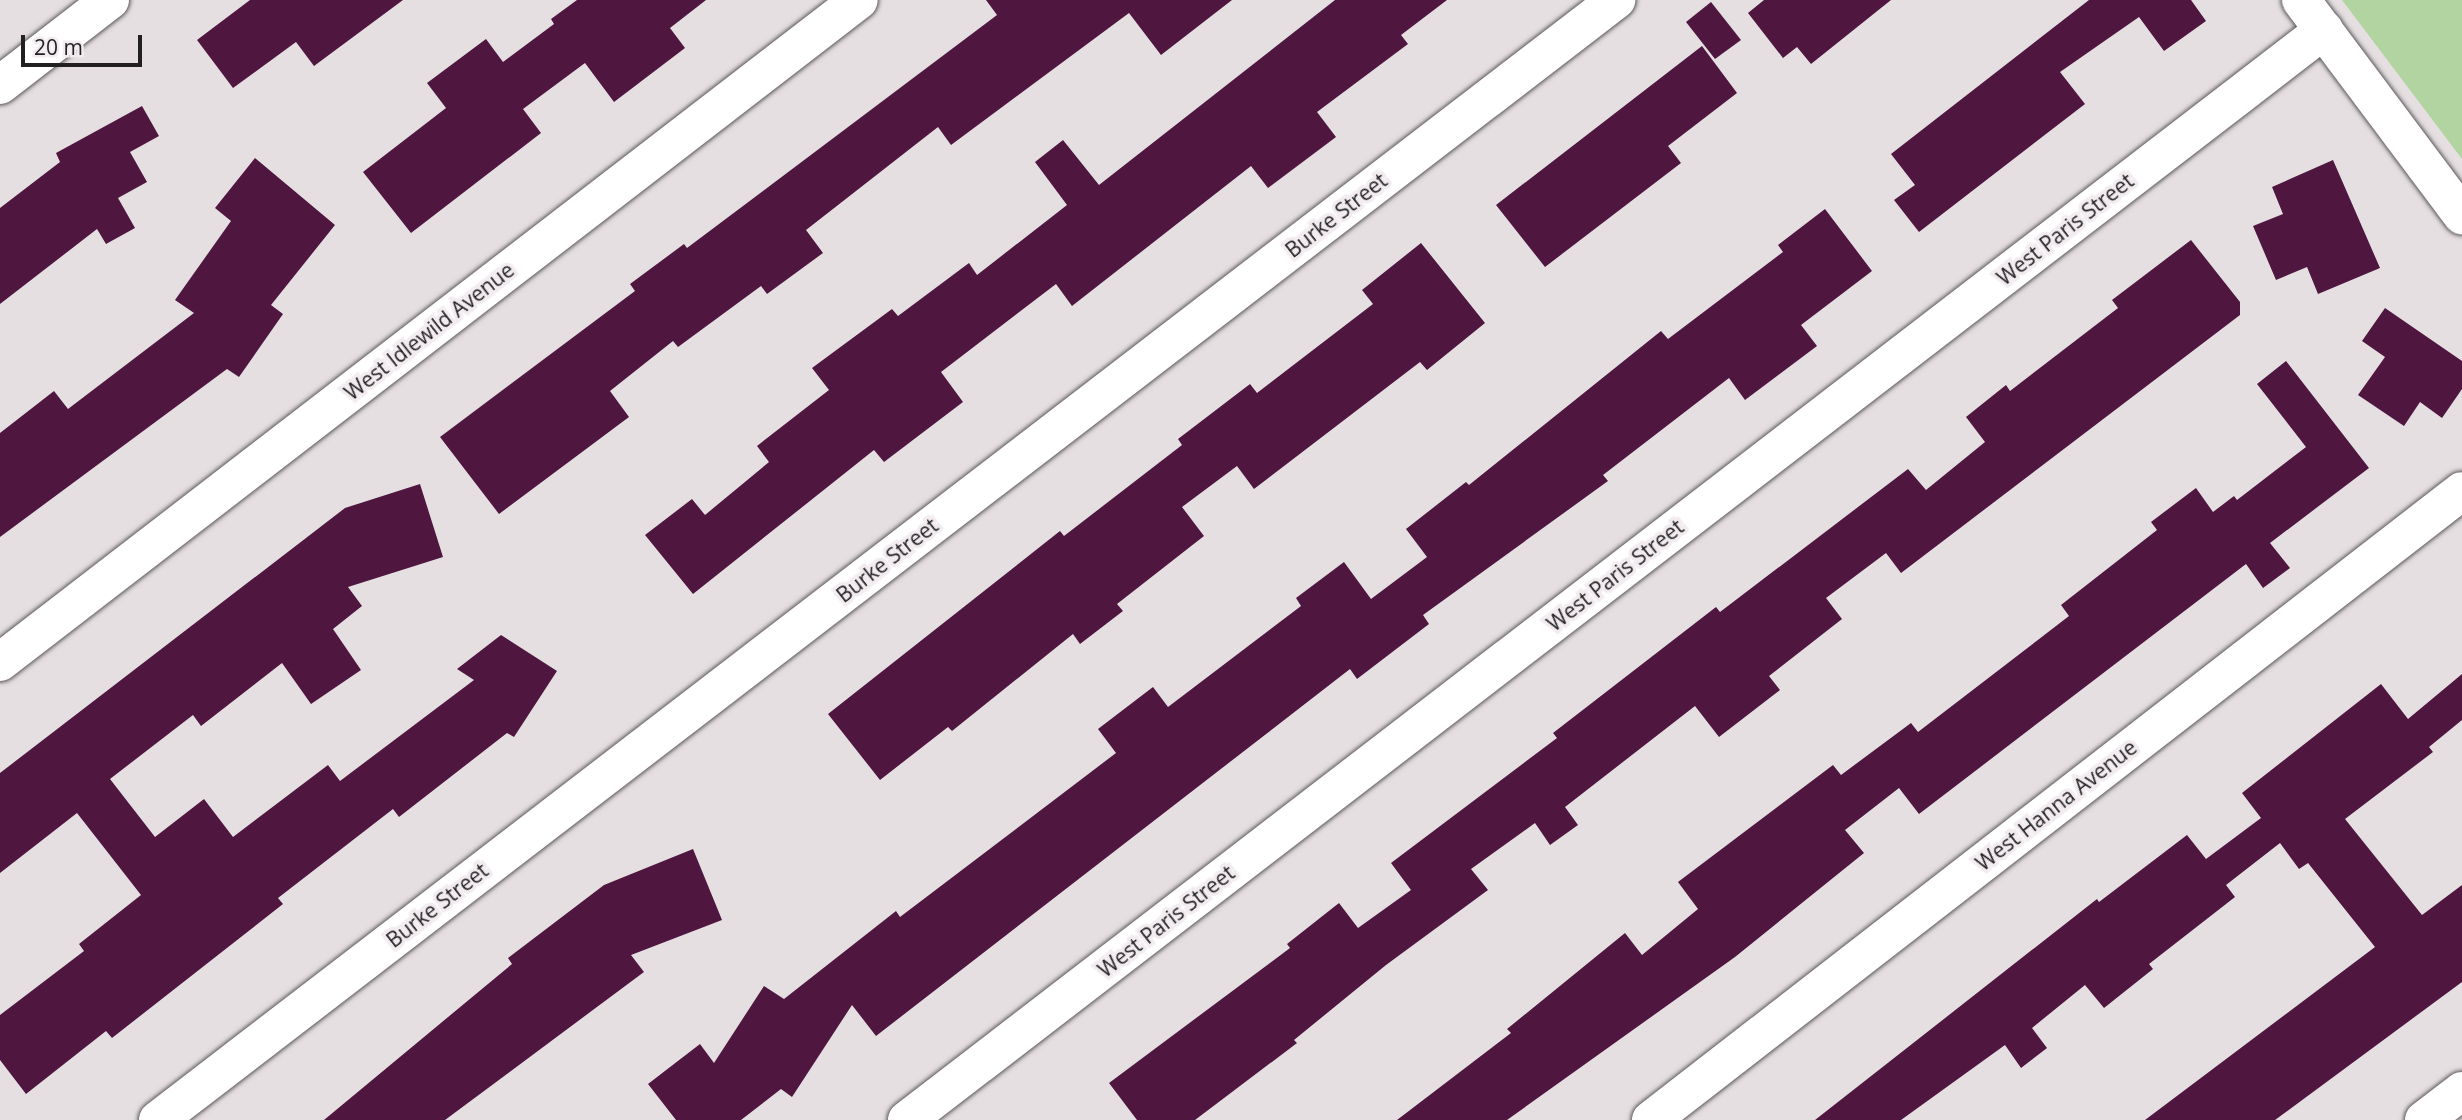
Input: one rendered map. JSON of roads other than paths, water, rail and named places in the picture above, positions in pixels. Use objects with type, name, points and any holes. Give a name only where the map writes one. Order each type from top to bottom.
[{"type":"street","points":[[0,85],[110,0]]},
{"type":"street","name":"West Idlewild Avenue","points":[[0,662],[859,0]]},
{"type":"street","name":"Burke Street","points":[[158,1120],[1616,0]]},
{"type":"street","points":[[2301,0],[2462,215]]},
{"type":"street","name":"West Paris Street","points":[[907,1120],[2324,30]]},
{"type":"street","name":"West Hanna Avenue","points":[[1651,1120],[2462,491]]},
{"type":"street","points":[[2424,1120],[2462,1091]]}]
